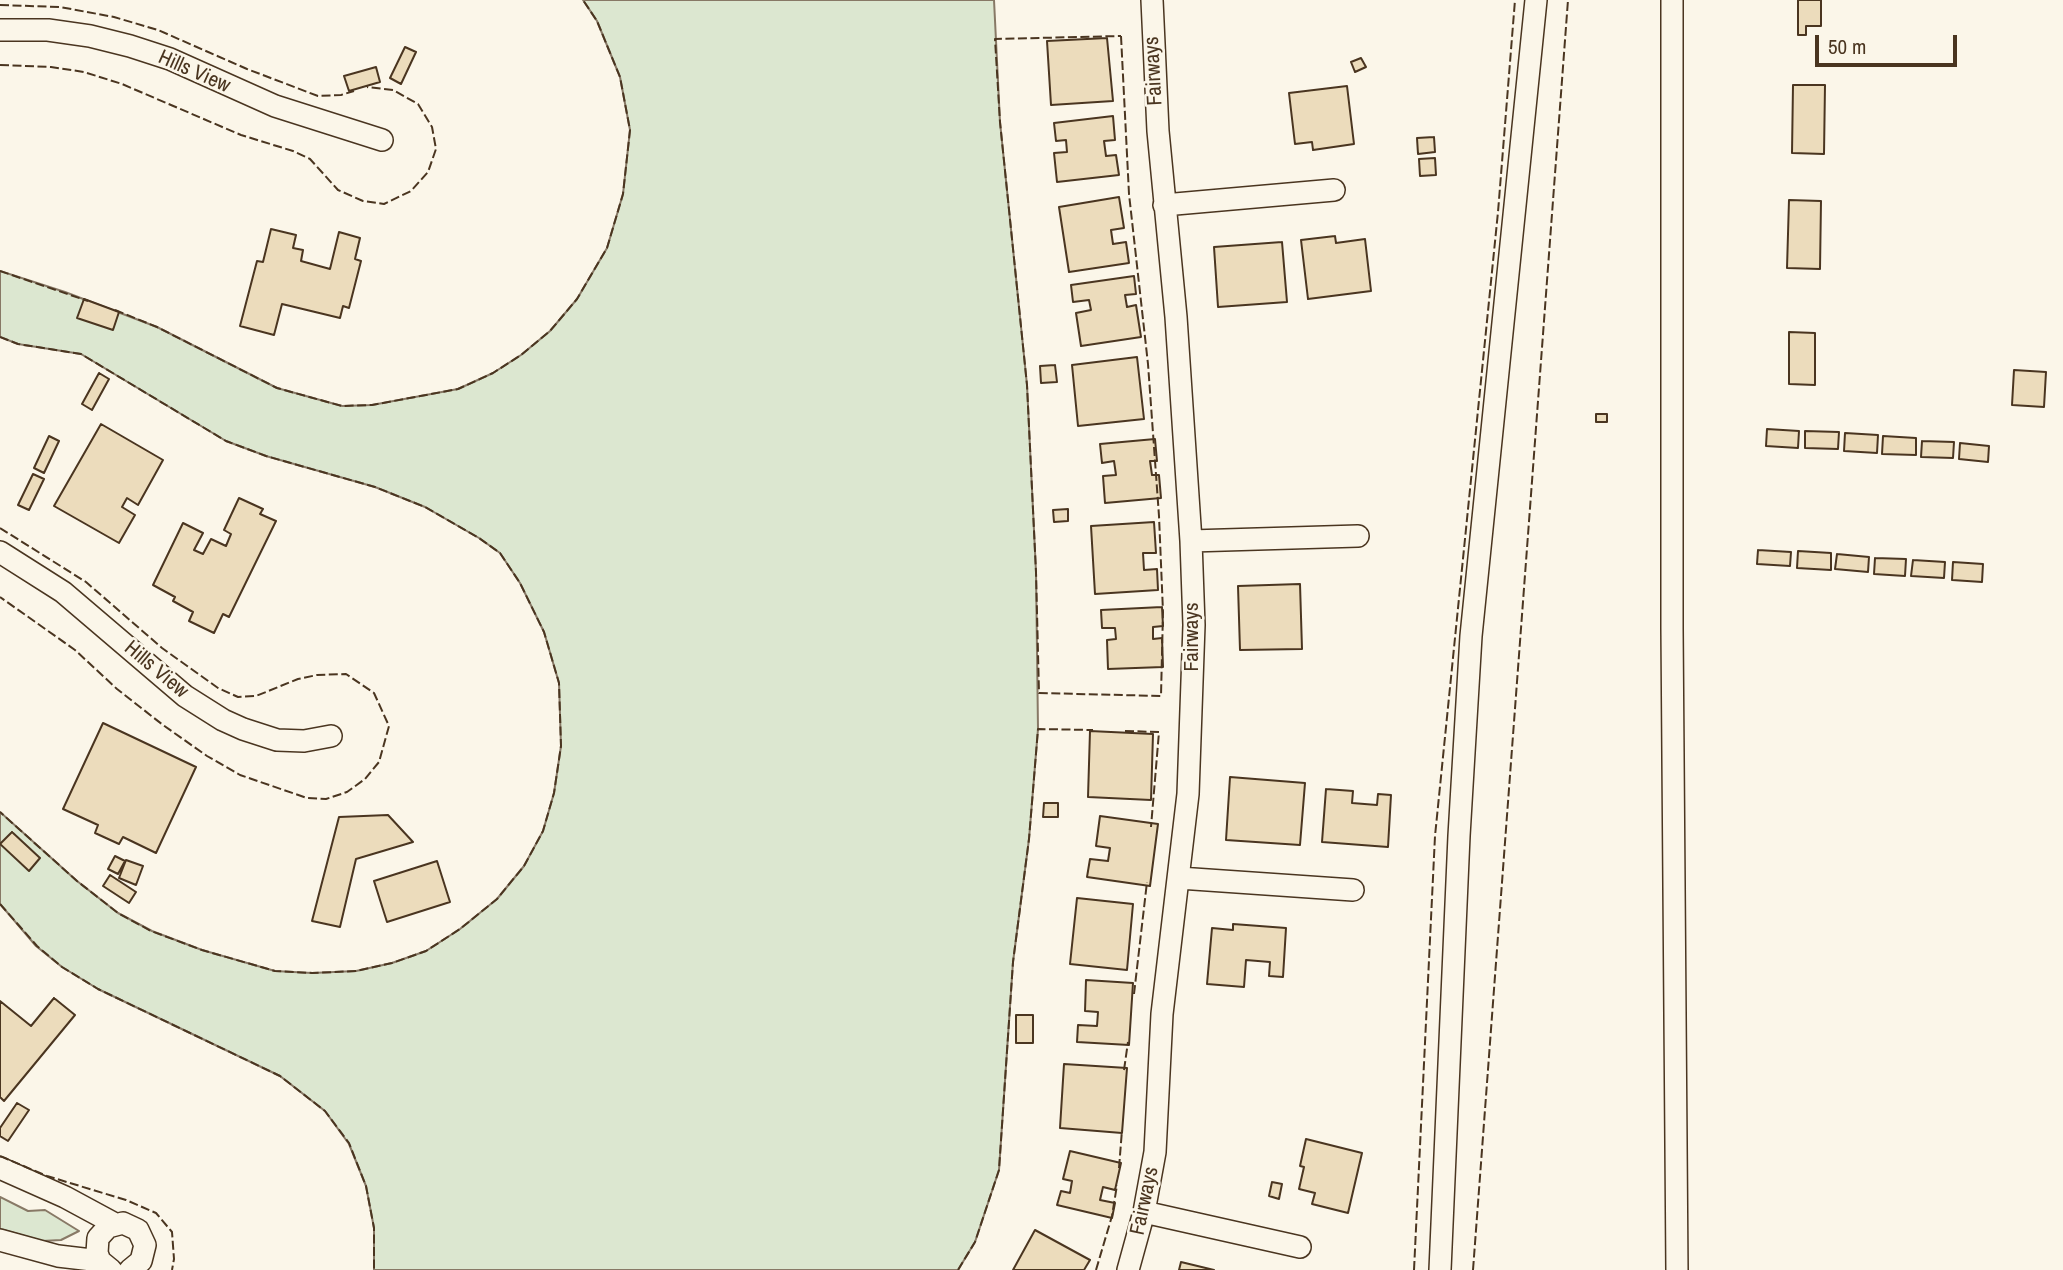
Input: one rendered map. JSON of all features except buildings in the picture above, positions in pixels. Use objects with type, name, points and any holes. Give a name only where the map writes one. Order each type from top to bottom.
[{"type":"street","name":"Fairways","points":[[1128,1270],[1144,1212],[1155,1152],[1163,1014],[1188,794],[1194,625],[1176,317],[1153,70],[1152,0]]},
{"type":"street","points":[[1440,1270],[1459,836],[1471,636],[1536,0]]},
{"type":"street","points":[[1672,0],[1672,600],[1677,1270]]},
{"type":"street","name":"Hills View","points":[[0,30],[48,30],[90,36],[130,46],[170,59],[275,106],[382,140]]},
{"type":"street","points":[[1164,205],[1334,190]]},
{"type":"street","points":[[1191,541],[1357,536]]},
{"type":"street","name":"Hills View","points":[[0,552],[63,592],[186,696],[223,720],[277,740],[304,741],[331,736]]},
{"type":"street","points":[[1179,878],[1353,890]]},
{"type":"street","points":[[0,1168],[65,1197],[115,1224]]},
{"type":"street","points":[[1144,1212],[1300,1247]]},
{"type":"street","points":[[105,1265],[96,1246],[98,1238],[107,1227],[115,1224],[131,1225],[142,1237],[144,1253],[141,1261],[130,1270]]},
{"type":"street","points":[[0,1240],[58,1256],[105,1265]]},
{"type":"green space","points":[[583,0],[994,0],[1000,122],[1027,385],[1036,572],[1038,729],[1029,839],[1013,962],[999,1170],[975,1242],[958,1270],[374,1270],[374,1228],[366,1186],[349,1144],[325,1111],[280,1076],[98,989],[62,967],[36,946],[0,904],[0,812],[77,881],[118,913],[152,931],[202,950],[275,971],[356,971],[392,963],[426,951],[460,929],[497,899],[524,866],[543,831],[554,793],[561,746],[559,683],[544,632],[520,583],[500,553],[425,507],[375,487],[266,456],[226,441],[81,354],[18,344],[0,337],[0,271],[157,327],[277,388],[342,406],[372,405],[458,389],[493,373],[521,355],[550,331],[577,299],[607,248],[623,194],[630,130],[620,77],[597,21]]},
{"type":"green space","points":[[0,1197],[28,1211],[45,1210],[79,1231],[61,1240],[42,1241],[0,1229]]},
{"type":"fence","points":[[115,310],[157,327],[277,388],[342,406],[372,405],[458,389],[493,373],[521,355],[550,331],[577,299],[607,248],[623,194],[630,130],[620,77],[597,21],[583,0]]},
{"type":"fence","points":[[1414,1270],[1435,836],[1498,212],[1515,0]]},
{"type":"fence","points":[[1473,1270],[1568,0]]},
{"type":"fence","points":[[0,5],[60,7],[114,17],[158,30],[247,69],[318,96],[341,95],[354,91]]},
{"type":"fence","points":[[1121,36],[1129,194],[1148,364],[1159,516],[1163,612],[1161,696],[1039,693],[1027,385],[1000,122],[995,39],[1121,36]]},
{"type":"fence","points":[[0,65],[51,67],[84,72],[122,84],[241,135],[293,151],[310,159],[338,190],[363,201],[384,204],[411,191],[428,172],[436,149],[432,127],[418,104],[393,90],[367,87]]},
{"type":"fence","points":[[0,271],[88,301]]},
{"type":"fence","points":[[0,337],[18,344],[81,354],[226,441],[266,456],[375,487],[425,507],[500,553],[520,583],[544,632],[559,683],[561,746],[554,793],[543,831],[524,866],[497,899],[460,929],[426,951],[392,963],[356,971],[275,971],[202,950],[151,931],[118,913],[77,881],[0,812]]},
{"type":"fence","points":[[0,528],[86,582],[162,648],[218,688],[238,697],[256,696],[298,679],[346,674],[374,693],[389,726],[379,762],[365,779],[347,792],[326,799],[307,798],[240,775],[163,725],[117,689],[75,650],[0,597]]},
{"type":"fence","points":[[958,1270],[975,1242],[999,1170],[1013,962],[1029,839],[1038,729],[1093,730]]},
{"type":"fence","points":[[1125,731],[1159,732],[1151,827]]},
{"type":"fence","points":[[1134,994],[1147,882]]},
{"type":"fence","points":[[0,904],[37,946],[62,967],[98,989],[280,1076],[325,1111],[349,1143],[366,1186],[374,1228],[374,1270]]},
{"type":"fence","points":[[1124,1070],[1128,1042]]},
{"type":"fence","points":[[1119,1168],[1122,1130]]},
{"type":"fence","points":[[0,1156],[47,1176],[126,1200],[156,1213],[172,1232],[172,1270]]},
{"type":"fence","points":[[1096,1270],[1112,1216],[1117,1185]]}]
